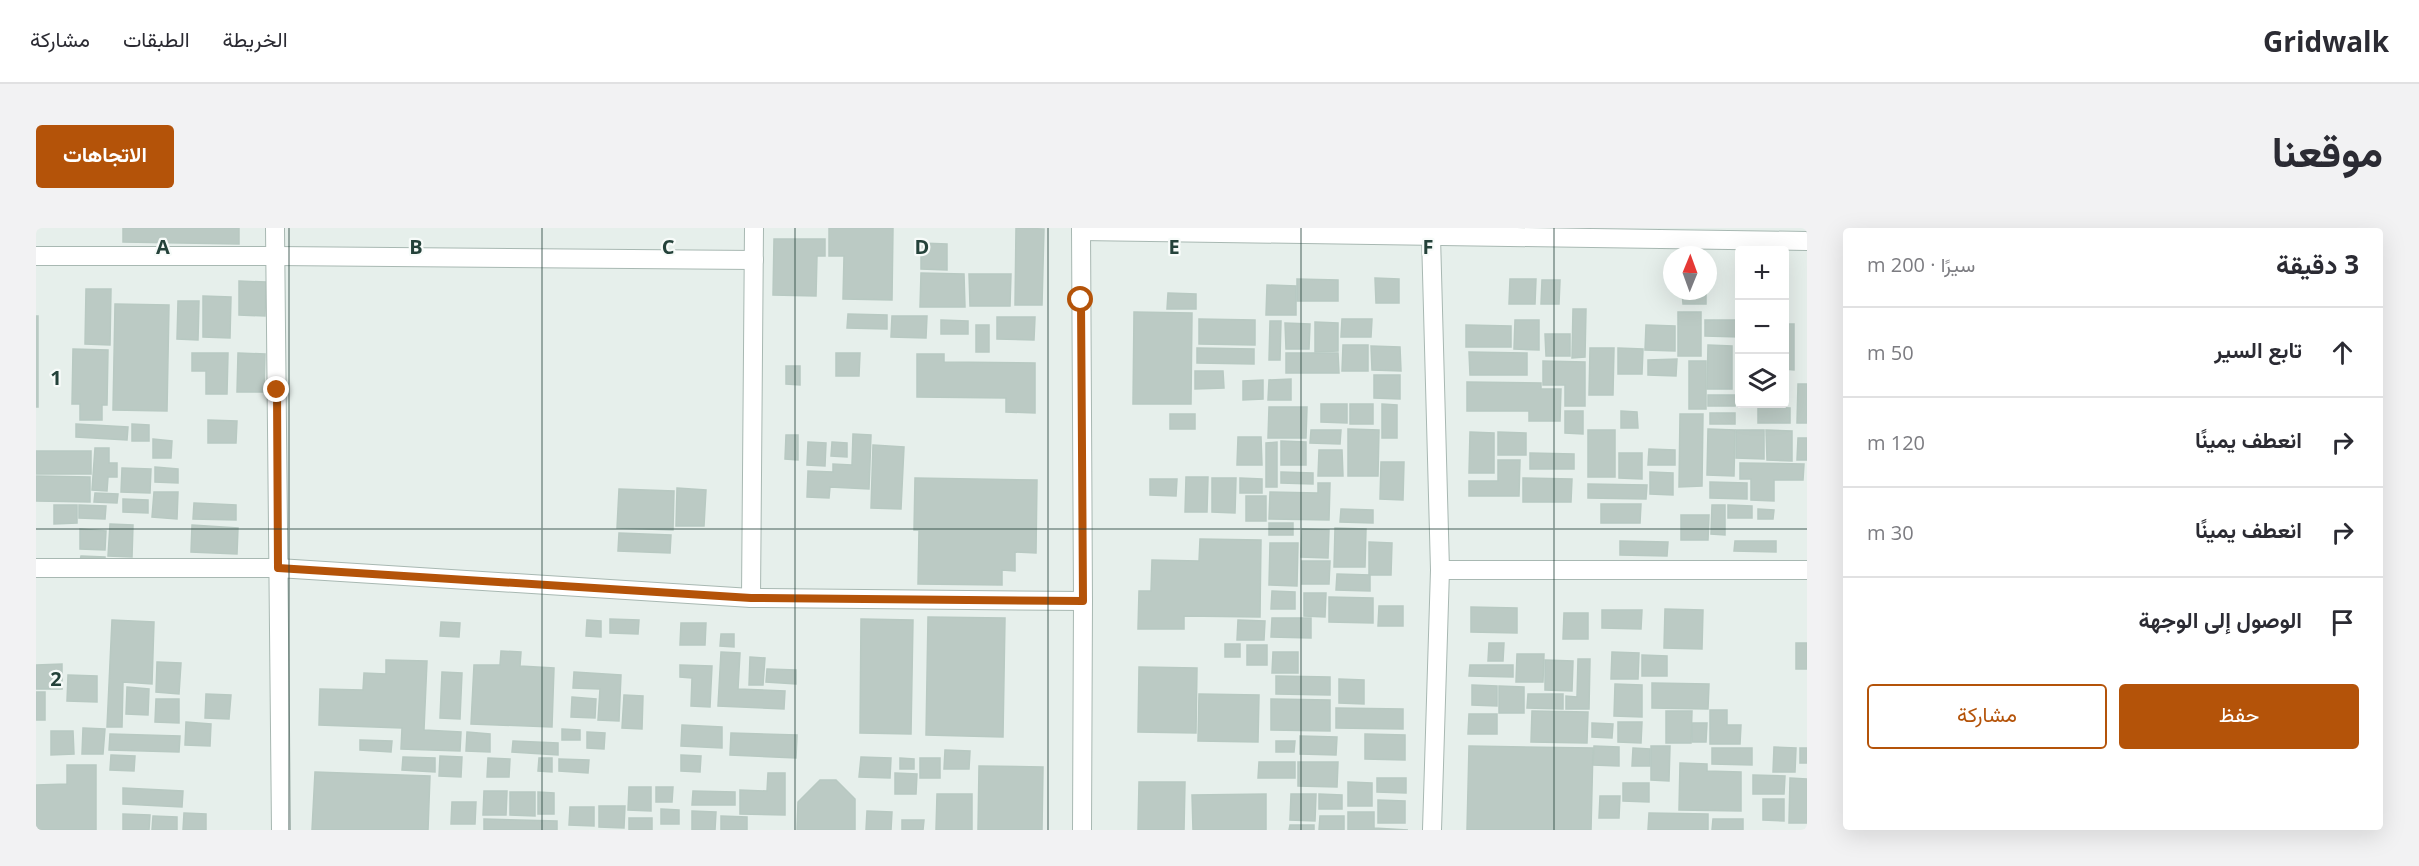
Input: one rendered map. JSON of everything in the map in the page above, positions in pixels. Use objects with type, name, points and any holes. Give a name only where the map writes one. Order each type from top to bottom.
[{"type":"street","points":[[275,228],[281,830]]},
{"type":"street","points":[[751,598],[754,228]]},
{"type":"street","points":[[1082,830],[1081,229],[1807,241]]},
{"type":"street","points":[[1431,236],[1440,570],[1432,830]]},
{"type":"street","points":[[36,256],[754,260]]},
{"type":"street","points":[[36,568],[278,568],[751,598],[1083,601]]},
{"type":"street","points":[[1440,570],[1807,570]]},
{"type":"building","points":[[123,228],[239,228],[239,244],[123,242]]},
{"type":"building","points":[[829,228],[893,228],[892,300],[843,299],[844,256],[829,256]]},
{"type":"building","points":[[1016,228],[1044,229],[1042,305],[1015,305]]},
{"type":"building","points":[[774,239],[825,239],[825,256],[817,256],[816,296],[773,295]]},
{"type":"building","points":[[921,243],[947,244],[947,270],[921,269]]},
{"type":"building","points":[[921,273],[964,274],[965,307],[920,307]]},
{"type":"building","points":[[969,274],[1011,274],[1010,306],[970,306]]},
{"type":"building","points":[[1375,278],[1399,279],[1399,303],[1376,303]]},
{"type":"building","points":[[1297,279],[1338,280],[1338,301],[1297,301]]},
{"type":"building","points":[[1510,279],[1536,279],[1535,304],[1509,304]]},
{"type":"building","points":[[1542,280],[1560,280],[1559,304],[1541,304]]},
{"type":"building","points":[[239,281],[266,282],[265,316],[239,315]]},
{"type":"building","points":[[1267,285],[1296,286],[1296,315],[1266,315]]},
{"type":"building","points":[[86,289],[111,289],[110,345],[85,344]]},
{"type":"building","points":[[1168,293],[1196,294],[1196,309],[1167,309]]},
{"type":"building","points":[[203,296],[231,297],[230,338],[203,337]]},
{"type":"building","points":[[1683,300],[1706,300],[1706,304],[1683,304]]},
{"type":"building","points":[[178,301],[199,301],[198,340],[177,339]]},
{"type":"building","points":[[115,304],[169,305],[167,411],[113,410]]},
{"type":"building","points":[[1573,309],[1586,309],[1585,357],[1572,358]]},
{"type":"building","points":[[1134,312],[1192,313],[1191,404],[1133,404]]},
{"type":"building","points":[[1678,312],[1701,312],[1701,356],[1678,356]]},
{"type":"building","points":[[848,314],[887,315],[887,329],[847,328]]},
{"type":"building","points":[[36,316],[38,316],[38,407],[36,407]]},
{"type":"building","points":[[892,316],[927,316],[926,338],[891,337]]},
{"type":"building","points":[[997,317],[1035,317],[1034,340],[997,339]]},
{"type":"building","points":[[1199,319],[1255,320],[1255,345],[1199,344]]},
{"type":"building","points":[[1342,319],[1372,319],[1371,337],[1341,337]]},
{"type":"building","points":[[941,320],[968,321],[968,334],[941,334]]},
{"type":"building","points":[[1515,320],[1539,320],[1539,350],[1514,349]]},
{"type":"building","points":[[1705,320],[1735,320],[1735,337],[1705,336]]},
{"type":"building","points":[[1270,321],[1281,321],[1280,360],[1269,360]]},
{"type":"building","points":[[1315,322],[1338,323],[1338,351],[1315,352]]},
{"type":"building","points":[[1285,323],[1310,324],[1309,349],[1286,349]]},
{"type":"building","points":[[1789,324],[1794,324],[1794,370],[1789,370]]},
{"type":"building","points":[[976,325],[989,325],[989,352],[976,352]]},
{"type":"building","points":[[1466,325],[1511,326],[1511,347],[1466,347]]},
{"type":"building","points":[[1646,325],[1675,326],[1675,351],[1645,350]]},
{"type":"building","points":[[1545,334],[1570,334],[1570,356],[1546,356]]},
{"type":"building","points":[[1343,345],[1368,345],[1368,371],[1342,371]]},
{"type":"building","points":[[1708,345],[1732,346],[1732,389],[1707,389]]},
{"type":"building","points":[[1371,346],[1400,347],[1401,371],[1372,370]]},
{"type":"building","points":[[1197,348],[1254,349],[1254,364],[1197,363]]},
{"type":"building","points":[[1590,348],[1614,348],[1613,395],[1589,395]]},
{"type":"building","points":[[1618,348],[1643,349],[1642,374],[1618,374]]},
{"type":"building","points":[[73,349],[108,350],[107,405],[102,405],[102,420],[80,420],[80,404],[72,404]]},
{"type":"building","points":[[1469,352],[1527,353],[1527,375],[1470,375]]},
{"type":"building","points":[[192,353],[228,353],[227,394],[206,394],[206,371],[192,371]]},
{"type":"building","points":[[238,353],[265,354],[264,392],[237,392]]},
{"type":"building","points":[[836,353],[860,353],[859,376],[836,376]]},
{"type":"building","points":[[1286,353],[1338,353],[1339,373],[1286,373]]},
{"type":"building","points":[[917,354],[944,354],[944,362],[1035,363],[1035,413],[1006,412],[1006,398],[917,397]]},
{"type":"building","points":[[1677,359],[1676,376],[1648,375],[1648,360]]},
{"type":"building","points":[[1543,361],[1585,362],[1585,406],[1565,406],[1565,385],[1543,385]]},
{"type":"building","points":[[1689,361],[1706,361],[1706,409],[1689,409]]},
{"type":"building","points":[[786,366],[800,366],[800,385],[786,384]]},
{"type":"building","points":[[1195,371],[1223,371],[1224,388],[1195,389]]},
{"type":"building","points":[[1374,375],[1400,375],[1400,399],[1374,398]]},
{"type":"building","points":[[1291,379],[1291,400],[1268,400],[1269,380]]},
{"type":"building","points":[[1263,380],[1263,399],[1243,400],[1243,381]]},
{"type":"building","points":[[1467,382],[1541,383],[1541,389],[1561,389],[1560,421],[1529,421],[1529,411],[1467,411]]},
{"type":"building","points":[[1798,384],[1807,384],[1807,423],[1797,423]]},
{"type":"building","points":[[1708,395],[1735,395],[1735,406],[1708,406]]},
{"type":"building","points":[[1321,404],[1347,404],[1347,423],[1321,422]]},
{"type":"building","points":[[1350,404],[1373,404],[1373,424],[1350,424]]},
{"type":"building","points":[[1382,404],[1397,405],[1397,438],[1382,438]]},
{"type":"building","points":[[1269,407],[1307,407],[1306,438],[1268,438]]},
{"type":"building","points":[[1758,408],[1790,408],[1790,423],[1758,423]]},
{"type":"building","points":[[1565,411],[1583,411],[1583,434],[1565,433]]},
{"type":"building","points":[[1621,411],[1637,412],[1638,428],[1621,428]]},
{"type":"building","points":[[1710,413],[1735,413],[1735,424],[1710,424]]},
{"type":"building","points":[[1170,414],[1195,414],[1195,429],[1170,429]]},
{"type":"building","points":[[1680,414],[1703,414],[1702,486],[1679,487]]},
{"type":"building","points":[[208,420],[237,421],[236,443],[208,443]]},
{"type":"building","points":[[76,424],[128,427],[127,440],[76,437]]},
{"type":"building","points":[[132,424],[149,425],[149,441],[132,441]]},
{"type":"building","points":[[1348,429],[1379,430],[1378,476],[1348,476]]},
{"type":"building","points":[[1708,429],[1735,430],[1734,476],[1707,475]]},
{"type":"building","points":[[1311,430],[1341,430],[1340,444],[1310,443]]},
{"type":"building","points":[[1588,430],[1615,430],[1615,477],[1588,477]]},
{"type":"building","points":[[1736,430],[1764,430],[1764,459],[1736,458]]},
{"type":"building","points":[[1766,430],[1792,431],[1792,461],[1767,460]]},
{"type":"building","points":[[1470,432],[1494,433],[1494,473],[1469,473]]},
{"type":"building","points":[[1498,432],[1526,433],[1526,455],[1498,455]]},
{"type":"building","points":[[853,434],[871,435],[869,489],[830,487],[829,498],[807,497],[808,471],[833,472],[833,464],[852,465]]},
{"type":"building","points":[[786,435],[798,435],[798,460],[785,459]]},
{"type":"building","points":[[1238,437],[1261,437],[1262,465],[1237,465]]},
{"type":"building","points":[[1798,438],[1807,438],[1807,460],[1797,460]]},
{"type":"building","points":[[153,439],[172,441],[171,458],[153,458]]},
{"type":"building","points":[[1281,441],[1306,442],[1306,465],[1281,465]]},
{"type":"building","points":[[808,442],[826,443],[825,466],[807,465]]},
{"type":"building","points":[[832,442],[847,443],[847,457],[831,456]]},
{"type":"building","points":[[1277,442],[1277,487],[1266,487],[1266,443]]},
{"type":"building","points":[[873,445],[904,447],[901,509],[871,508]]},
{"type":"building","points":[[95,448],[109,448],[109,463],[117,463],[117,477],[108,477],[107,491],[92,490]]},
{"type":"building","points":[[1649,449],[1675,450],[1675,465],[1648,465]]},
{"type":"building","points":[[1319,450],[1342,450],[1343,476],[1318,476]]},
{"type":"building","points":[[36,451],[91,451],[91,474],[36,474]]},
{"type":"building","points":[[1530,453],[1574,454],[1574,469],[1530,469]]},
{"type":"building","points":[[1619,453],[1642,453],[1642,479],[1619,478]]},
{"type":"building","points":[[1498,460],[1520,460],[1519,496],[1469,496],[1469,481],[1498,481]]},
{"type":"building","points":[[1381,462],[1404,462],[1403,500],[1380,499]]},
{"type":"building","points":[[1740,463],[1804,464],[1803,480],[1774,480],[1774,501],[1751,500],[1751,479],[1740,479]]},
{"type":"building","points":[[155,467],[178,469],[178,483],[155,482]]},
{"type":"building","points":[[122,468],[151,469],[150,493],[121,492]]},
{"type":"building","points":[[1281,472],[1313,473],[1313,484],[1281,483]]},
{"type":"building","points":[[1650,472],[1673,473],[1673,495],[1650,494]]},
{"type":"building","points":[[36,476],[90,477],[90,502],[36,501]]},
{"type":"building","points":[[1186,477],[1208,477],[1207,512],[1185,512]]},
{"type":"building","points":[[915,478],[1037,480],[1036,553],[1015,552],[1015,571],[1002,570],[1002,585],[918,584],[919,530],[914,530]]},
{"type":"building","points":[[1212,478],[1236,478],[1235,513],[1212,512]]},
{"type":"building","points":[[1240,478],[1262,479],[1262,493],[1240,493]]},
{"type":"building","points":[[1523,478],[1572,479],[1571,502],[1523,502]]},
{"type":"building","points":[[1150,479],[1177,479],[1176,496],[1150,495]]},
{"type":"building","points":[[1710,482],[1747,483],[1747,499],[1710,498]]},
{"type":"building","points":[[1318,483],[1330,483],[1329,520],[1269,519],[1270,492],[1318,493]]},
{"type":"building","points":[[1588,484],[1647,485],[1646,499],[1588,498]]},
{"type":"building","points":[[677,488],[706,490],[704,526],[676,526]]},
{"type":"building","points":[[619,489],[674,491],[673,530],[617,528]]},
{"type":"building","points":[[154,492],[178,492],[177,519],[152,517]]},
{"type":"building","points":[[95,493],[118,494],[117,503],[94,502]]},
{"type":"building","points":[[1246,496],[1266,496],[1266,521],[1246,521]]},
{"type":"building","points":[[123,499],[148,500],[148,513],[123,512]]},
{"type":"building","points":[[194,503],[236,505],[236,520],[193,519]]},
{"type":"building","points":[[1601,504],[1641,504],[1640,523],[1601,523]]},
{"type":"building","points":[[54,505],[77,505],[77,523],[54,524]]},
{"type":"building","points":[[79,505],[106,506],[105,519],[79,518]]},
{"type":"building","points":[[1712,505],[1725,505],[1725,535],[1711,534]]},
{"type":"building","points":[[1728,505],[1752,506],[1752,518],[1728,518]]},
{"type":"building","points":[[1341,509],[1373,510],[1373,523],[1340,522]]},
{"type":"building","points":[[1758,509],[1774,510],[1773,519],[1758,519]]},
{"type":"building","points":[[1681,515],[1709,515],[1708,540],[1681,540]]},
{"type":"building","points":[[1269,523],[1293,523],[1293,535],[1269,535]]},
{"type":"building","points":[[110,524],[133,525],[132,557],[108,556]]},
{"type":"building","points":[[192,525],[238,528],[237,554],[191,552]]},
{"type":"building","points":[[1335,528],[1366,529],[1365,567],[1334,567]]},
{"type":"building","points":[[80,529],[106,531],[105,550],[80,549]]},
{"type":"building","points":[[1302,529],[1329,530],[1328,558],[1301,557]]},
{"type":"building","points":[[619,533],[671,535],[670,553],[618,551]]},
{"type":"building","points":[[1200,539],[1261,540],[1260,617],[1184,616],[1184,629],[1138,629],[1139,591],[1151,591],[1152,560],[1199,561]]},
{"type":"building","points":[[1620,541],[1668,542],[1667,556],[1620,555]]},
{"type":"building","points":[[1735,541],[1776,541],[1776,552],[1734,551]]},
{"type":"building","points":[[1369,542],[1392,543],[1391,575],[1369,575]]},
{"type":"building","points":[[1270,543],[1298,543],[1297,586],[1269,585]]},
{"type":"building","points":[[81,556],[105,557],[105,562],[80,561]]},
{"type":"building","points":[[1302,561],[1330,561],[1329,584],[1302,584]]},
{"type":"building","points":[[1337,574],[1370,575],[1370,591],[1336,590]]},
{"type":"building","points":[[1272,591],[1295,592],[1295,609],[1271,609]]},
{"type":"building","points":[[1304,593],[1326,593],[1325,617],[1304,616]]},
{"type":"building","points":[[1329,597],[1373,598],[1373,623],[1329,622]]},
{"type":"building","points":[[1379,606],[1403,606],[1403,626],[1378,626]]},
{"type":"building","points":[[1471,607],[1517,608],[1517,633],[1471,632]]},
{"type":"building","points":[[1665,609],[1703,610],[1702,649],[1664,648]]},
{"type":"building","points":[[1602,610],[1642,610],[1641,629],[1602,628]]},
{"type":"building","points":[[1564,613],[1588,613],[1588,639],[1563,639]]},
{"type":"building","points":[[928,617],[1005,618],[1003,737],[926,735]]},
{"type":"building","points":[[1272,618],[1311,618],[1311,638],[1271,637]]},
{"type":"building","points":[[610,619],[639,620],[638,634],[610,633]]},
{"type":"building","points":[[861,619],[913,620],[911,734],[860,733]]},
{"type":"building","points":[[112,620],[154,622],[152,684],[123,682],[122,727],[107,727]]},
{"type":"building","points":[[587,620],[601,621],[601,637],[586,636]]},
{"type":"building","points":[[1238,620],[1265,621],[1264,640],[1237,640]]},
{"type":"building","points":[[441,622],[460,623],[459,637],[440,636]]},
{"type":"building","points":[[681,623],[706,623],[705,645],[680,645]]},
{"type":"building","points":[[721,634],[734,634],[734,647],[720,646]]},
{"type":"building","points":[[1489,643],[1504,643],[1503,661],[1488,661]]},
{"type":"building","points":[[1796,643],[1807,643],[1807,669],[1796,669]]},
{"type":"building","points":[[1225,644],[1240,644],[1240,657],[1225,657]]},
{"type":"building","points":[[1247,645],[1267,645],[1267,665],[1247,665]]},
{"type":"building","points":[[501,651],[521,652],[520,666],[554,668],[552,727],[471,724],[474,665],[500,665]]},
{"type":"building","points":[[721,652],[740,653],[738,689],[785,691],[784,709],[718,706]]},
{"type":"building","points":[[1273,652],[1298,652],[1298,673],[1272,673]]},
{"type":"building","points":[[1612,652],[1639,653],[1638,679],[1611,679]]},
{"type":"building","points":[[1517,654],[1544,654],[1543,682],[1516,682]]},
{"type":"building","points":[[1642,655],[1667,656],[1667,676],[1642,676]]},
{"type":"building","points":[[750,657],[765,658],[763,685],[749,685]]},
{"type":"building","points":[[1578,659],[1590,659],[1589,709],[1566,709],[1566,696],[1577,697]]},
{"type":"building","points":[[386,660],[427,661],[424,730],[461,732],[460,751],[401,749],[402,728],[319,725],[320,689],[363,690],[364,673],[386,674]]},
{"type":"building","points":[[1545,660],[1573,661],[1572,691],[1545,690]]},
{"type":"building","points":[[157,662],[181,663],[179,694],[156,692]]},
{"type":"building","points":[[62,664],[62,689],[36,689],[36,665]]},
{"type":"building","points":[[680,665],[712,666],[710,707],[691,706],[692,678],[680,677]]},
{"type":"building","points":[[1470,665],[1513,665],[1513,677],[1469,676]]},
{"type":"building","points":[[1139,667],[1197,668],[1196,733],[1138,732]]},
{"type":"building","points":[[767,669],[796,670],[796,684],[766,682]]},
{"type":"building","points":[[442,672],[462,673],[460,719],[440,718]]},
{"type":"building","points":[[574,672],[621,675],[619,721],[598,720],[600,689],[573,688]]},
{"type":"building","points":[[68,675],[97,676],[97,702],[67,701]]},
{"type":"building","points":[[1276,676],[1330,677],[1330,695],[1276,694]]},
{"type":"building","points":[[1339,679],[1364,680],[1364,704],[1339,703]]},
{"type":"building","points":[[1652,683],[1709,684],[1708,709],[1652,708]]},
{"type":"building","points":[[1615,684],[1642,685],[1642,717],[1614,716]]},
{"type":"building","points":[[1472,685],[1497,686],[1497,706],[1472,705]]},
{"type":"building","points":[[1499,686],[1524,687],[1524,713],[1499,713]]},
{"type":"building","points":[[127,687],[149,689],[148,715],[126,714]]},
{"type":"building","points":[[36,692],[45,692],[45,720],[36,720]]},
{"type":"building","points":[[206,694],[231,695],[229,719],[205,718]]},
{"type":"building","points":[[1199,694],[1259,695],[1258,742],[1198,741]]},
{"type":"building","points":[[1528,694],[1563,694],[1563,709],[1527,708]]},
{"type":"building","points":[[624,695],[643,696],[642,729],[622,728]]},
{"type":"building","points":[[572,697],[596,699],[595,718],[571,717]]},
{"type":"building","points":[[156,699],[179,699],[179,723],[155,722]]},
{"type":"building","points":[[1271,699],[1330,700],[1330,731],[1271,730]]},
{"type":"building","points":[[1336,708],[1403,709],[1403,729],[1336,728]]},
{"type":"building","points":[[1710,710],[1727,710],[1727,725],[1741,725],[1740,744],[1710,744]]},
{"type":"building","points":[[1532,711],[1588,712],[1587,743],[1531,742]]},
{"type":"building","points":[[1666,711],[1692,711],[1691,743],[1666,743]]},
{"type":"building","points":[[1469,714],[1497,714],[1497,734],[1468,734]]},
{"type":"building","points":[[186,722],[211,724],[210,746],[185,745]]},
{"type":"building","points":[[1618,722],[1642,722],[1641,743],[1618,742]]},
{"type":"building","points":[[1592,723],[1613,724],[1612,738],[1592,737]]},
{"type":"building","points":[[1692,723],[1707,723],[1706,742],[1692,742]]},
{"type":"building","points":[[682,725],[722,727],[722,748],[681,746]]},
{"type":"building","points":[[83,728],[105,729],[103,754],[82,754]]},
{"type":"building","points":[[562,729],[580,730],[580,740],[562,740]]},
{"type":"building","points":[[51,731],[73,731],[74,754],[51,755]]},
{"type":"building","points":[[467,732],[490,734],[490,752],[466,751]]},
{"type":"building","points":[[587,732],[605,733],[604,749],[587,748]]},
{"type":"building","points":[[731,733],[797,735],[796,758],[730,755]]},
{"type":"building","points":[[110,734],[180,736],[179,752],[109,750]]},
{"type":"building","points":[[1365,734],[1405,735],[1405,760],[1365,759]]},
{"type":"building","points":[[1300,736],[1337,737],[1336,755],[1300,754]]},
{"type":"building","points":[[360,740],[392,741],[391,752],[360,750]]},
{"type":"building","points":[[513,741],[558,743],[558,755],[512,752]]},
{"type":"building","points":[[1276,741],[1295,741],[1294,752],[1276,752]]},
{"type":"building","points":[[1469,746],[1593,748],[1591,830],[1467,830]]},
{"type":"building","points":[[1594,746],[1619,747],[1619,766],[1593,765]]},
{"type":"building","points":[[1651,746],[1670,746],[1669,781],[1651,780]]},
{"type":"building","points":[[1774,747],[1796,748],[1795,772],[1773,772]]},
{"type":"building","points":[[1633,748],[1650,749],[1650,766],[1632,766]]},
{"type":"building","points":[[1712,748],[1752,748],[1752,765],[1712,764]]},
{"type":"building","points":[[1800,748],[1807,748],[1807,763],[1800,763]]},
{"type":"building","points":[[945,750],[970,751],[969,769],[944,769]]},
{"type":"building","points":[[111,755],[135,756],[134,771],[110,770]]},
{"type":"building","points":[[681,755],[701,756],[700,772],[681,771]]},
{"type":"building","points":[[440,756],[462,757],[461,777],[439,776]]},
{"type":"building","points":[[403,757],[435,758],[435,772],[402,770]]},
{"type":"building","points":[[861,757],[891,758],[890,778],[859,777]]},
{"type":"building","points":[[488,758],[510,759],[509,777],[487,777]]},
{"type":"building","points":[[539,758],[552,758],[552,772],[538,771]]},
{"type":"building","points":[[900,758],[914,759],[914,769],[900,769]]},
{"type":"building","points":[[920,758],[940,758],[940,778],[920,778]]},
{"type":"building","points":[[559,759],[589,760],[588,773],[559,771]]},
{"type":"building","points":[[1259,762],[1295,762],[1295,778],[1258,778]]},
{"type":"building","points":[[1298,762],[1338,762],[1337,787],[1298,786]]},
{"type":"building","points":[[1680,763],[1707,764],[1707,771],[1741,772],[1741,811],[1679,810]]},
{"type":"building","points":[[67,765],[96,765],[96,830],[36,830],[36,785],[67,784]]},
{"type":"building","points":[[979,766],[1043,767],[1042,830],[978,830]]},
{"type":"building","points":[[315,772],[430,776],[428,830],[312,830]]},
{"type":"building","points":[[768,773],[785,773],[785,815],[740,814],[740,790],[767,791]]},
{"type":"building","points":[[895,773],[917,774],[916,794],[895,794]]},
{"type":"building","points":[[1753,775],[1785,776],[1784,794],[1753,794]]},
{"type":"building","points":[[1377,778],[1406,778],[1406,793],[1377,792]]},
{"type":"building","points":[[1790,778],[1807,779],[1807,823],[1789,823]]},
{"type":"building","points":[[820,780],[836,780],[855,799],[855,830],[797,830],[798,802]]},
{"type":"building","points":[[1139,782],[1185,782],[1184,830],[1138,830]]},
{"type":"building","points":[[1348,782],[1372,783],[1372,806],[1348,806]]},
{"type":"building","points":[[1623,783],[1649,783],[1649,802],[1623,801]]},
{"type":"building","points":[[629,787],[651,787],[651,811],[628,810]]},
{"type":"building","points":[[656,787],[673,787],[672,802],[656,802]]},
{"type":"building","points":[[123,788],[183,791],[182,807],[123,804]]},
{"type":"building","points":[[484,791],[507,791],[506,815],[483,815]]},
{"type":"building","points":[[693,791],[735,792],[735,805],[692,805]]},
{"type":"building","points":[[510,792],[535,792],[535,816],[510,815]]},
{"type":"building","points":[[538,792],[554,793],[554,814],[538,814]]},
{"type":"building","points":[[937,794],[972,794],[972,830],[936,830]]},
{"type":"building","points":[[1266,794],[1266,830],[1193,830],[1192,795]]},
{"type":"building","points":[[1291,794],[1316,794],[1315,821],[1290,820]]},
{"type":"building","points":[[1319,794],[1342,795],[1342,809],[1319,809]]},
{"type":"building","points":[[1600,796],[1620,796],[1619,818],[1599,818]]},
{"type":"building","points":[[1763,799],[1784,799],[1784,821],[1763,820]]},
{"type":"building","points":[[1378,800],[1405,801],[1405,823],[1378,823]]},
{"type":"building","points":[[452,802],[476,802],[475,824],[451,824]]},
{"type":"building","points":[[599,806],[625,806],[624,828],[599,827]]},
{"type":"building","points":[[570,807],[594,807],[594,826],[569,825]]},
{"type":"building","points":[[661,809],[679,810],[679,824],[661,824]]},
{"type":"building","points":[[692,811],[716,812],[715,830],[692,830]]},
{"type":"building","points":[[867,811],[892,812],[891,830],[866,830]]},
{"type":"building","points":[[1348,812],[1374,812],[1374,828],[1408,830],[1348,830]]},
{"type":"building","points":[[184,813],[206,814],[206,830],[183,830]]},
{"type":"building","points":[[1649,813],[1708,814],[1708,830],[1648,830]]},
{"type":"building","points":[[123,814],[150,815],[149,830],[123,830]]},
{"type":"building","points":[[153,816],[177,817],[177,830],[152,830]]},
{"type":"building","points":[[721,816],[747,817],[747,830],[721,830]]},
{"type":"building","points":[[1320,816],[1344,816],[1344,830],[1319,830]]},
{"type":"building","points":[[629,818],[652,818],[652,830],[629,830]]},
{"type":"building","points":[[484,819],[557,821],[557,830],[484,830]]},
{"type":"building","points":[[1713,819],[1743,819],[1743,830],[1712,830]]},
{"type":"building","points":[[902,820],[924,820],[923,830],[902,830]]},
{"type":"building","points":[[1290,825],[1314,825],[1314,830],[1289,830]]},
{"type":"route","points":[[277,390],[278,568],[751,598],[1083,601],[1081,300]]}]
